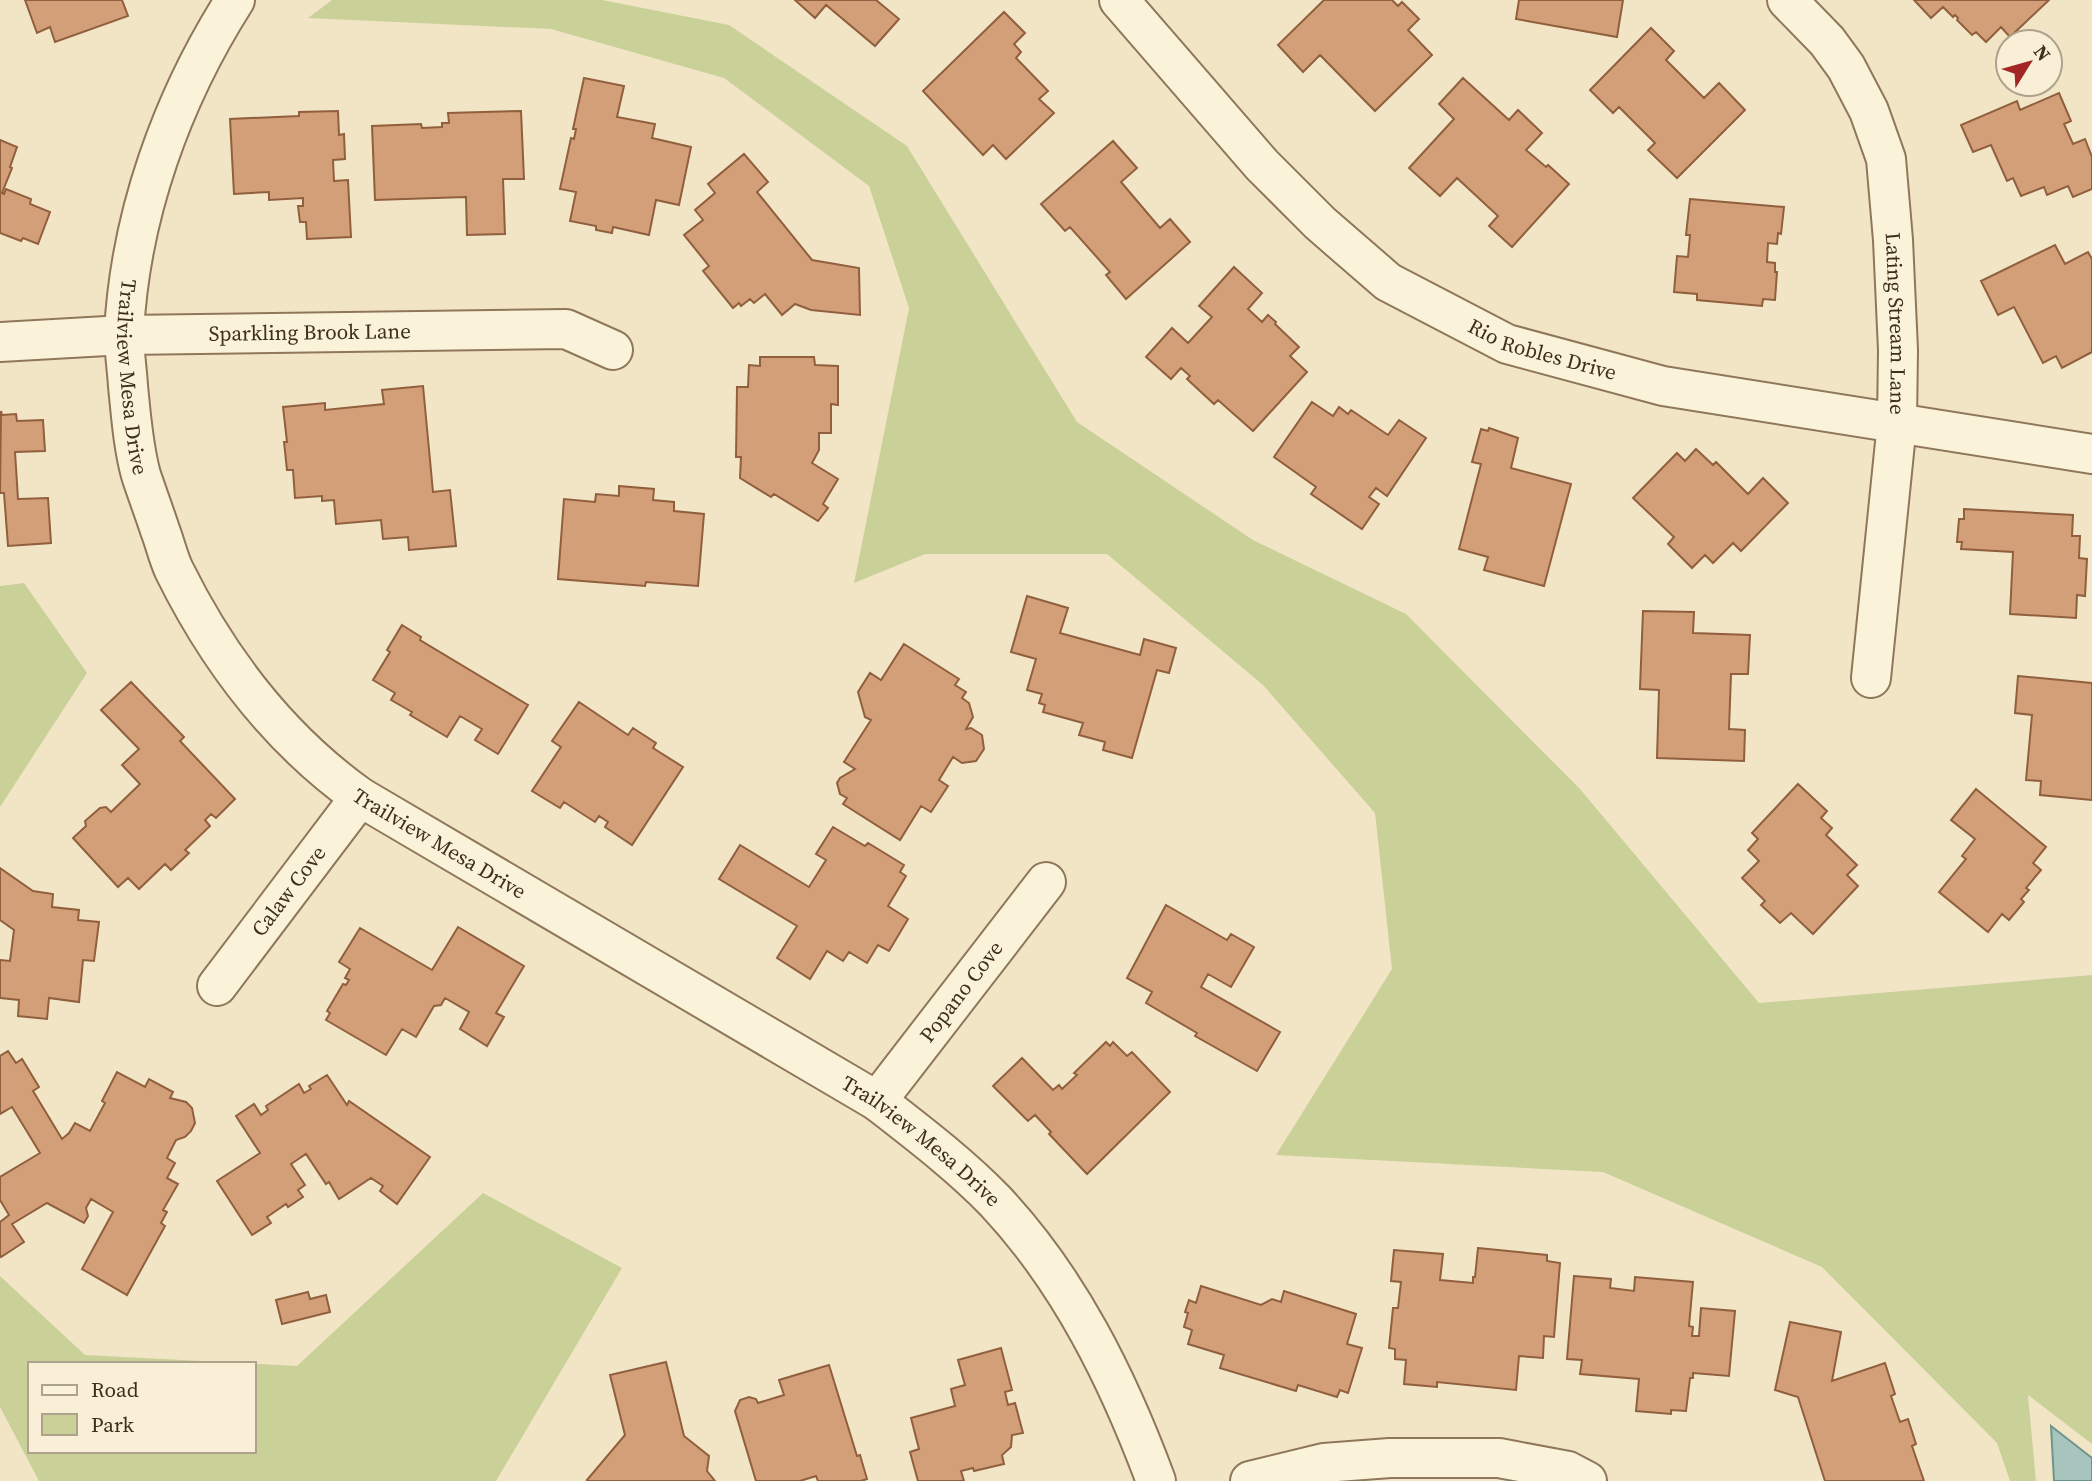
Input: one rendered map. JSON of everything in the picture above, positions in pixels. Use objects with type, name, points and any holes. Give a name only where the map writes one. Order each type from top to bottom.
[{"type":"street","name":"Trailview Mesa Drive","points":[[235,0],[216,30],[183,94],[153,171],[134,253],[124,335],[131,424],[141,473],[173,567],[206,629],[248,689],[284,732],[335,779],[360,797],[877,1101],[951,1159],[995,1202],[1056,1276],[1096,1341],[1134,1424],[1156,1481]]},
{"type":"street","name":"Rio Robles Drive","points":[[1118,0],[1262,165],[1320,223],[1388,282],[1507,344],[1663,386],[2092,454]]},
{"type":"street","name":"Lating Stream Lane","points":[[1787,0],[1827,41],[1846,68],[1869,111],[1886,159],[1897,322],[1897,423],[1871,678]]},
{"type":"street","name":"Sparkling Brook Lane","points":[[0,342],[124,335],[566,329],[613,350]]},
{"type":"street","name":"Calaw Cove","points":[[217,986],[360,797]]},
{"type":"street","name":"Popano Cove","points":[[877,1101],[1046,882]]},
{"type":"street","points":[[1250,1481],[1324,1463],[1390,1458],[1499,1458],[1568,1471],[1587,1481]]},
{"type":"green space","points":[[332,0],[602,0],[729,25],[907,146],[1077,422],[1253,540],[1406,614],[1580,789],[1759,1003],[2092,975],[2092,1444],[2028,1395],[2036,1481],[2010,1481],[1997,1443],[1822,1267],[1603,1172],[1276,1155],[1392,969],[1375,813],[1263,685],[1107,554],[925,554],[854,583],[909,308],[869,186],[724,78],[551,29],[308,18]]},
{"type":"green space","points":[[24,583],[87,673],[0,807],[0,586]]},
{"type":"green space","points":[[483,1193],[622,1268],[496,1481],[39,1481],[0,1407],[0,1276],[85,1355],[220,1362],[28,1362],[28,1453],[256,1453],[256,1364],[297,1366]]},
{"type":"water","points":[[2051,1426],[2092,1458],[2092,1481],[2054,1481]]},
{"type":"building","points":[[25,0],[122,0],[128,16],[55,42],[50,27],[37,33]]},
{"type":"building","points":[[795,0],[876,0],[899,19],[875,46],[826,5],[815,18]]},
{"type":"building","points":[[1324,0],[1392,0],[1398,6],[1402,2],[1419,19],[1408,30],[1432,55],[1375,111],[1320,55],[1303,72],[1278,45]]},
{"type":"building","points":[[1519,0],[1623,0],[1617,37],[1516,19]]},
{"type":"building","points":[[1914,0],[2049,0],[2019,28],[1994,28],[1994,34],[1986,42],[1976,32],[1972,35],[1955,15],[1953,17],[1943,7],[1931,18]]},
{"type":"building","points":[[1004,12],[1025,33],[1014,44],[1021,52],[1016,58],[1048,91],[1039,99],[1054,113],[1006,159],[993,145],[983,155],[923,91]]},
{"type":"building","points":[[1651,28],[1674,51],[1666,60],[1704,98],[1719,83],[1745,110],[1677,178],[1648,150],[1655,143],[1619,107],[1613,113],[1590,90]]},
{"type":"building","points":[[584,78],[624,86],[617,117],[655,124],[652,138],[691,147],[679,205],[656,200],[649,235],[613,227],[612,233],[596,230],[596,226],[570,221],[576,192],[560,189],[571,138],[574,139],[576,129],[573,129]]},
{"type":"building","points":[[1463,78],[1509,120],[1518,110],[1542,133],[1526,150],[1569,184],[1512,247],[1489,226],[1498,216],[1457,178],[1440,196],[1409,168],[1454,119],[1439,104]]},
{"type":"building","points":[[2048,98],[2061,98],[2071,121],[2064,124],[2073,144],[2085,139],[2092,157],[2092,189],[2073,197],[2068,186],[2047,195],[2044,187],[2021,196],[2013,178],[2007,181],[1991,145],[1973,152],[1961,125],[2017,101],[2020,110]]},
{"type":"building","points":[[338,111],[339,135],[344,134],[345,159],[333,160],[334,181],[348,180],[351,237],[307,239],[306,222],[300,222],[298,206],[303,206],[303,198],[269,200],[269,192],[234,194],[230,119],[299,116],[299,112]]},
{"type":"building","points":[[521,111],[524,179],[503,179],[505,234],[467,235],[466,197],[375,200],[372,126],[421,124],[422,128],[442,127],[442,123],[449,123],[448,113]]},
{"type":"building","points":[[0,140],[17,147],[2,193],[4,194],[6,189],[31,199],[30,204],[50,212],[38,244],[0,233]]},
{"type":"building","points":[[1113,141],[1137,168],[1121,182],[1160,228],[1170,219],[1190,242],[1126,299],[1106,275],[1110,272],[1070,227],[1065,231],[1041,204]]},
{"type":"building","points":[[744,154],[768,182],[757,192],[812,260],[859,268],[860,315],[811,310],[795,304],[782,315],[765,294],[754,303],[750,299],[733,308],[703,271],[709,266],[684,235],[703,220],[695,210],[715,193],[708,184]]},
{"type":"building","points":[[1690,199],[1784,207],[1777,244],[1768,243],[1767,262],[1775,263],[1777,272],[1775,300],[1763,299],[1762,306],[1697,300],[1697,294],[1674,292],[1677,256],[1688,257],[1690,235],[1686,235]]},
{"type":"building","points":[[2055,245],[2065,264],[2088,252],[2092,259],[2092,352],[2062,368],[2056,356],[2043,363],[2014,307],[1998,315],[1981,281]]},
{"type":"building","points":[[1234,267],[1262,293],[1248,309],[1262,322],[1268,315],[1276,322],[1299,347],[1290,356],[1307,372],[1253,431],[1218,400],[1214,404],[1187,379],[1190,376],[1181,368],[1171,379],[1146,357],[1172,328],[1188,343],[1212,317],[1199,306]]},
{"type":"building","points":[[760,357],[814,357],[815,365],[838,366],[838,405],[831,404],[831,433],[819,433],[819,450],[812,463],[838,479],[823,504],[828,508],[818,521],[774,494],[771,497],[740,478],[741,457],[736,457],[737,387],[748,387],[749,365],[760,366]]},
{"type":"building","points":[[423,386],[433,492],[450,490],[456,546],[409,550],[408,537],[383,539],[381,520],[336,524],[334,500],[322,501],[322,496],[295,498],[293,470],[287,470],[283,407],[325,403],[325,410],[384,404],[382,390]]},
{"type":"building","points":[[1312,402],[1333,416],[1339,407],[1348,414],[1351,410],[1388,435],[1399,420],[1426,438],[1387,496],[1376,488],[1369,497],[1379,504],[1362,529],[1311,494],[1316,487],[1274,457]]},
{"type":"building","points":[[1,411],[2,415],[16,414],[17,421],[43,420],[45,451],[15,452],[18,499],[48,498],[51,543],[8,546],[4,493],[0,493]]},
{"type":"building","points":[[1489,428],[1518,438],[1511,468],[1571,484],[1544,586],[1484,570],[1488,557],[1459,549],[1481,464],[1472,462],[1481,429],[1488,431]]},
{"type":"building","points":[[1696,449],[1713,465],[1716,462],[1748,494],[1763,478],[1788,503],[1741,551],[1733,543],[1713,563],[1705,555],[1692,568],[1668,544],[1674,537],[1633,498],[1677,453],[1685,461]]},
{"type":"building","points":[[619,486],[654,489],[653,500],[674,502],[674,511],[704,514],[698,586],[646,582],[645,586],[558,579],[564,499],[595,502],[596,494],[619,496]]},
{"type":"building","points":[[1964,509],[2073,515],[2072,536],[2080,536],[2079,558],[2087,559],[2085,596],[2077,595],[2076,618],[2010,614],[2013,552],[1961,549],[1962,542],[1957,542],[1959,519],[1964,519]]},
{"type":"building","points":[[1027,596],[1068,608],[1060,633],[1140,655],[1144,639],[1176,648],[1169,673],[1157,670],[1132,758],[1103,750],[1105,742],[1079,735],[1083,723],[1043,712],[1045,705],[1039,703],[1042,694],[1027,690],[1036,659],[1011,652]]},
{"type":"building","points":[[1643,611],[1694,612],[1693,633],[1750,635],[1748,674],[1731,674],[1729,729],[1745,730],[1744,761],[1657,758],[1659,690],[1640,689]]},
{"type":"building","points":[[402,625],[421,637],[420,640],[528,705],[498,754],[475,740],[482,729],[460,716],[447,737],[410,715],[412,712],[391,700],[395,693],[373,680]]},
{"type":"building","points":[[904,644],[959,679],[955,685],[966,692],[962,698],[969,703],[973,717],[966,729],[971,728],[982,735],[984,749],[976,761],[962,763],[953,757],[939,780],[948,786],[931,812],[921,806],[900,840],[843,804],[847,798],[840,794],[837,783],[840,778],[855,769],[844,762],[871,720],[865,717],[858,692],[870,673],[881,680]]},
{"type":"building","points":[[2018,676],[2092,683],[2092,800],[2040,795],[2041,781],[2026,780],[2032,715],[2015,713]]},
{"type":"building","points":[[131,682],[184,737],[180,741],[235,799],[216,818],[211,814],[205,820],[210,826],[185,850],[189,853],[171,870],[165,864],[139,889],[128,878],[118,887],[73,838],[86,826],[85,821],[100,808],[106,807],[111,812],[140,784],[122,765],[139,749],[101,710]]},
{"type":"building","points":[[579,702],[628,735],[633,728],[656,743],[653,748],[683,767],[632,845],[605,827],[608,822],[599,816],[595,822],[564,802],[560,808],[532,791],[561,747],[552,741]]},
{"type":"building","points":[[1798,784],[1827,811],[1821,818],[1832,828],[1826,835],[1857,865],[1847,875],[1858,886],[1813,934],[1791,913],[1780,923],[1761,905],[1765,901],[1742,878],[1759,861],[1748,850],[1758,839],[1752,833]]},
{"type":"building","points":[[1976,789],[2046,847],[2033,863],[2041,870],[2026,888],[2029,890],[2021,899],[2024,902],[2009,920],[2002,914],[1988,932],[1939,892],[1966,859],[1962,856],[1975,839],[1951,820]]},
{"type":"building","points":[[833,827],[865,846],[868,843],[904,865],[900,872],[906,876],[888,906],[908,919],[889,951],[878,945],[867,963],[849,952],[843,961],[827,951],[810,979],[777,958],[797,926],[719,879],[740,845],[809,887],[826,860],[816,854]]},
{"type":"building","points":[[0,868],[33,891],[53,894],[52,907],[79,910],[78,920],[99,922],[94,961],[83,960],[79,1002],[49,998],[47,1019],[18,1016],[19,1000],[0,998],[0,960],[10,961],[14,930],[0,920]]},
{"type":"building","points":[[1166,905],[1227,940],[1231,934],[1254,947],[1231,987],[1208,974],[1201,987],[1280,1032],[1257,1071],[1195,1036],[1197,1033],[1146,1003],[1152,992],[1127,978]]},
{"type":"building","points":[[458,927],[524,966],[496,1013],[504,1017],[487,1046],[460,1029],[469,1012],[445,998],[441,1005],[434,1006],[416,1037],[402,1029],[386,1055],[326,1020],[330,1013],[327,1011],[343,984],[346,985],[349,980],[345,978],[350,969],[339,962],[360,928],[432,970]]},
{"type":"building","points":[[1106,1042],[1110,1046],[1113,1042],[1127,1056],[1132,1052],[1170,1092],[1087,1174],[1035,1115],[1028,1121],[993,1086],[1022,1058],[1053,1090],[1059,1085],[1062,1089],[1077,1075],[1074,1073]]},
{"type":"building","points":[[8,1051],[16,1063],[22,1059],[39,1087],[33,1091],[62,1139],[75,1123],[90,1131],[117,1072],[145,1087],[149,1079],[173,1092],[170,1098],[186,1102],[192,1108],[195,1123],[191,1131],[176,1140],[167,1158],[175,1163],[167,1178],[178,1184],[163,1210],[167,1212],[161,1223],[165,1226],[127,1295],[82,1269],[113,1212],[91,1199],[86,1208],[88,1216],[84,1223],[47,1203],[12,1224],[24,1242],[1,1257],[0,1255],[0,1222],[9,1215],[0,1200],[0,1177],[40,1153],[12,1107],[0,1114],[0,1056]]},
{"type":"building","points":[[327,1075],[347,1105],[349,1101],[430,1157],[397,1204],[380,1191],[383,1186],[371,1178],[339,1199],[306,1154],[291,1164],[305,1185],[298,1190],[303,1197],[288,1207],[286,1204],[267,1217],[271,1223],[252,1235],[217,1181],[260,1153],[236,1116],[254,1104],[261,1115],[268,1110],[266,1106],[299,1084],[304,1093],[311,1089],[309,1086]]},
{"type":"building","points":[[1478,1248],[1547,1255],[1547,1261],[1560,1263],[1554,1337],[1544,1336],[1543,1358],[1519,1356],[1516,1390],[1437,1382],[1437,1387],[1404,1384],[1406,1360],[1395,1359],[1395,1349],[1389,1348],[1393,1308],[1398,1308],[1401,1282],[1391,1281],[1394,1250],[1443,1254],[1440,1280],[1473,1283]]},
{"type":"building","points":[[1574,1276],[1611,1279],[1610,1288],[1634,1291],[1635,1277],[1693,1282],[1689,1326],[1693,1327],[1692,1336],[1699,1336],[1701,1308],[1735,1311],[1729,1376],[1693,1373],[1686,1411],[1671,1410],[1671,1414],[1636,1411],[1639,1379],[1580,1374],[1582,1360],[1567,1359]]},
{"type":"building","points":[[1201,1286],[1261,1305],[1272,1299],[1281,1302],[1284,1291],[1356,1314],[1347,1344],[1362,1348],[1348,1393],[1340,1390],[1337,1397],[1298,1385],[1296,1391],[1220,1368],[1224,1355],[1188,1344],[1192,1330],[1184,1327],[1189,1300],[1196,1303]]},
{"type":"building","points":[[308,1292],[310,1299],[326,1295],[330,1312],[282,1324],[276,1300]]},
{"type":"building","points":[[1790,1322],[1841,1332],[1832,1381],[1885,1363],[1895,1394],[1891,1396],[1900,1422],[1908,1419],[1916,1444],[1912,1446],[1924,1481],[1825,1481],[1798,1397],[1775,1390]]},
{"type":"building","points":[[1001,1348],[1012,1390],[1005,1392],[1008,1405],[1015,1403],[1023,1433],[1012,1435],[1011,1447],[1002,1455],[1004,1464],[961,1471],[964,1481],[918,1481],[910,1452],[919,1449],[911,1418],[955,1406],[951,1389],[965,1385],[958,1360]]},
{"type":"building","points":[[666,1362],[684,1436],[709,1456],[707,1471],[715,1481],[587,1480],[625,1435],[610,1375]]},
{"type":"building","points":[[829,1365],[857,1456],[860,1455],[867,1479],[818,1481],[816,1476],[800,1481],[756,1481],[735,1411],[740,1400],[749,1397],[756,1399],[758,1403],[784,1395],[779,1380]]}]
